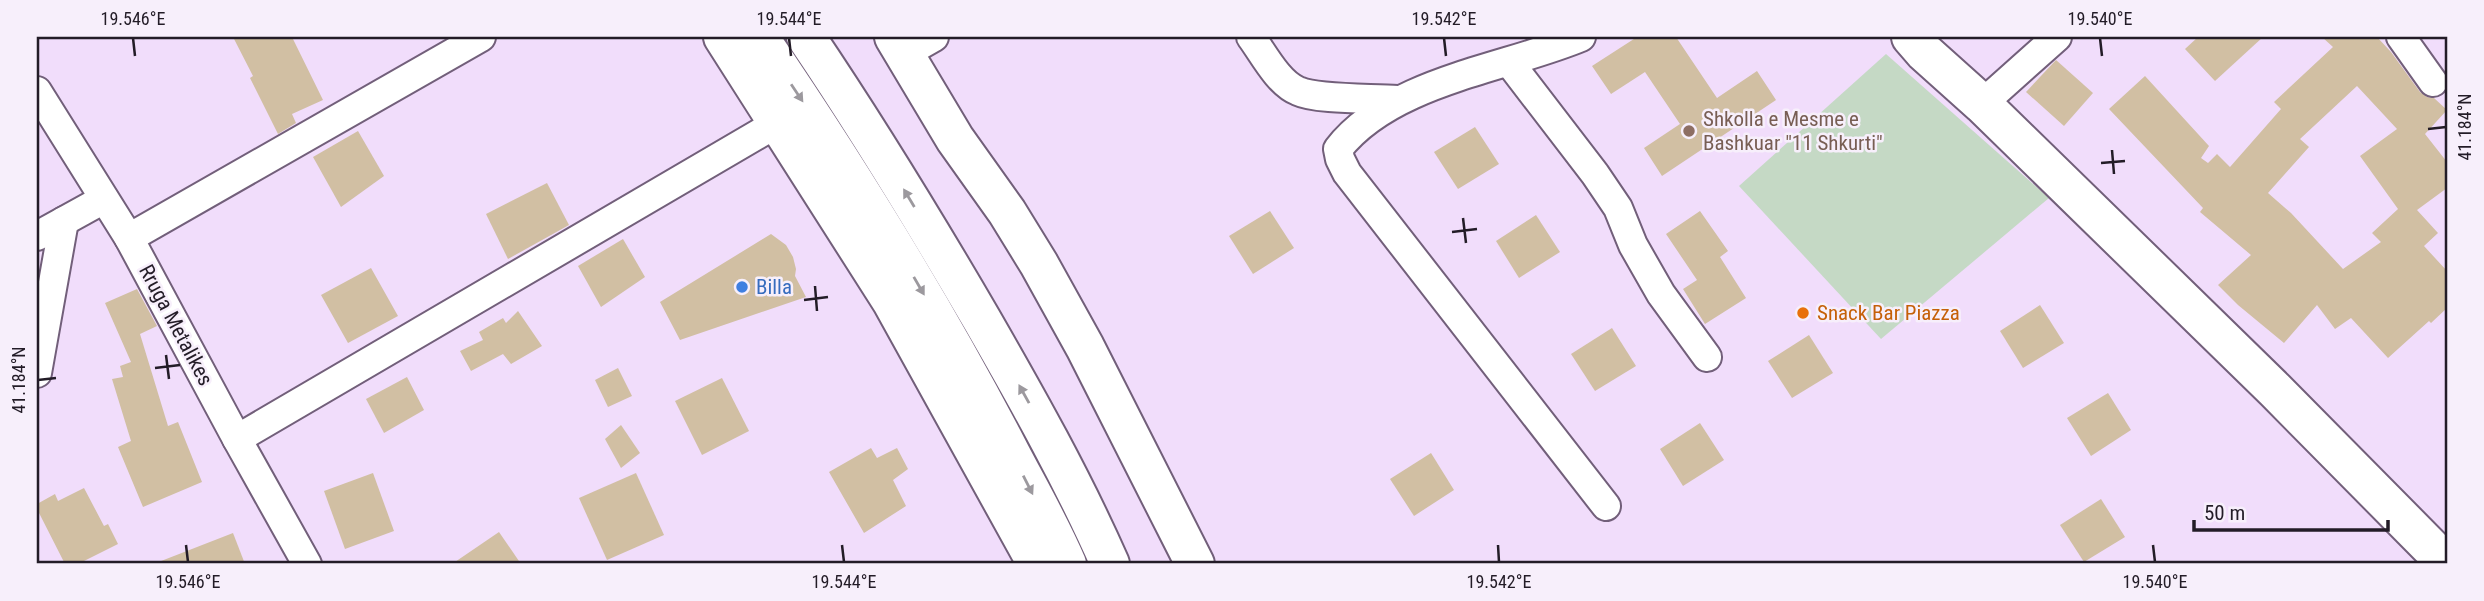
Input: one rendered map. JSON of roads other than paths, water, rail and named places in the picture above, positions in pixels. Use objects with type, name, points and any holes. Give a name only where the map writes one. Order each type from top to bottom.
[{"type":"main road","points":[[723,37],[892,302],[1037,564]]},
{"type":"main road","points":[[759,37],[835,148],[915,278],[994,420],[1067,564]]},
{"type":"main road","points":[[806,37],[868,129],[1023,392],[1110,564]]},
{"type":"main road","points":[[1911,37],[2275,390],[2447,564]]},
{"type":"main road","points":[[912,42],[955,139],[1007,212],[1039,264],[1085,347],[1195,564]]},
{"type":"street","points":[[129,238],[481,37]]},
{"type":"street","points":[[1251,37],[1281,78],[1296,91],[1316,95],[1397,100]]},
{"type":"street","points":[[1581,37],[1397,100],[1357,126],[1338,149],[1347,173],[1606,506]]},
{"type":"street","points":[[1982,104],[2057,37]]},
{"type":"street","points":[[2401,37],[2433,82]]},
{"type":"street","points":[[1509,62],[1611,197],[1633,245],[1661,294],[1707,357]]},
{"type":"street","name":"Rruga Metalikes","points":[[37,91],[129,238],[307,564]]},
{"type":"street","points":[[237,439],[779,122]]},
{"type":"street","points":[[37,236],[104,198]]},
{"type":"street","points":[[37,373],[64,221]]},
{"type":"place","name":"Shkolla e Mesme e Bashkuar \"11 Shkurti\"","points":[[1689,131]]},
{"type":"place","name":"Billa","points":[[742,287]]},
{"type":"place","name":"Snack Bar Piazza","points":[[1803,313]]}]
